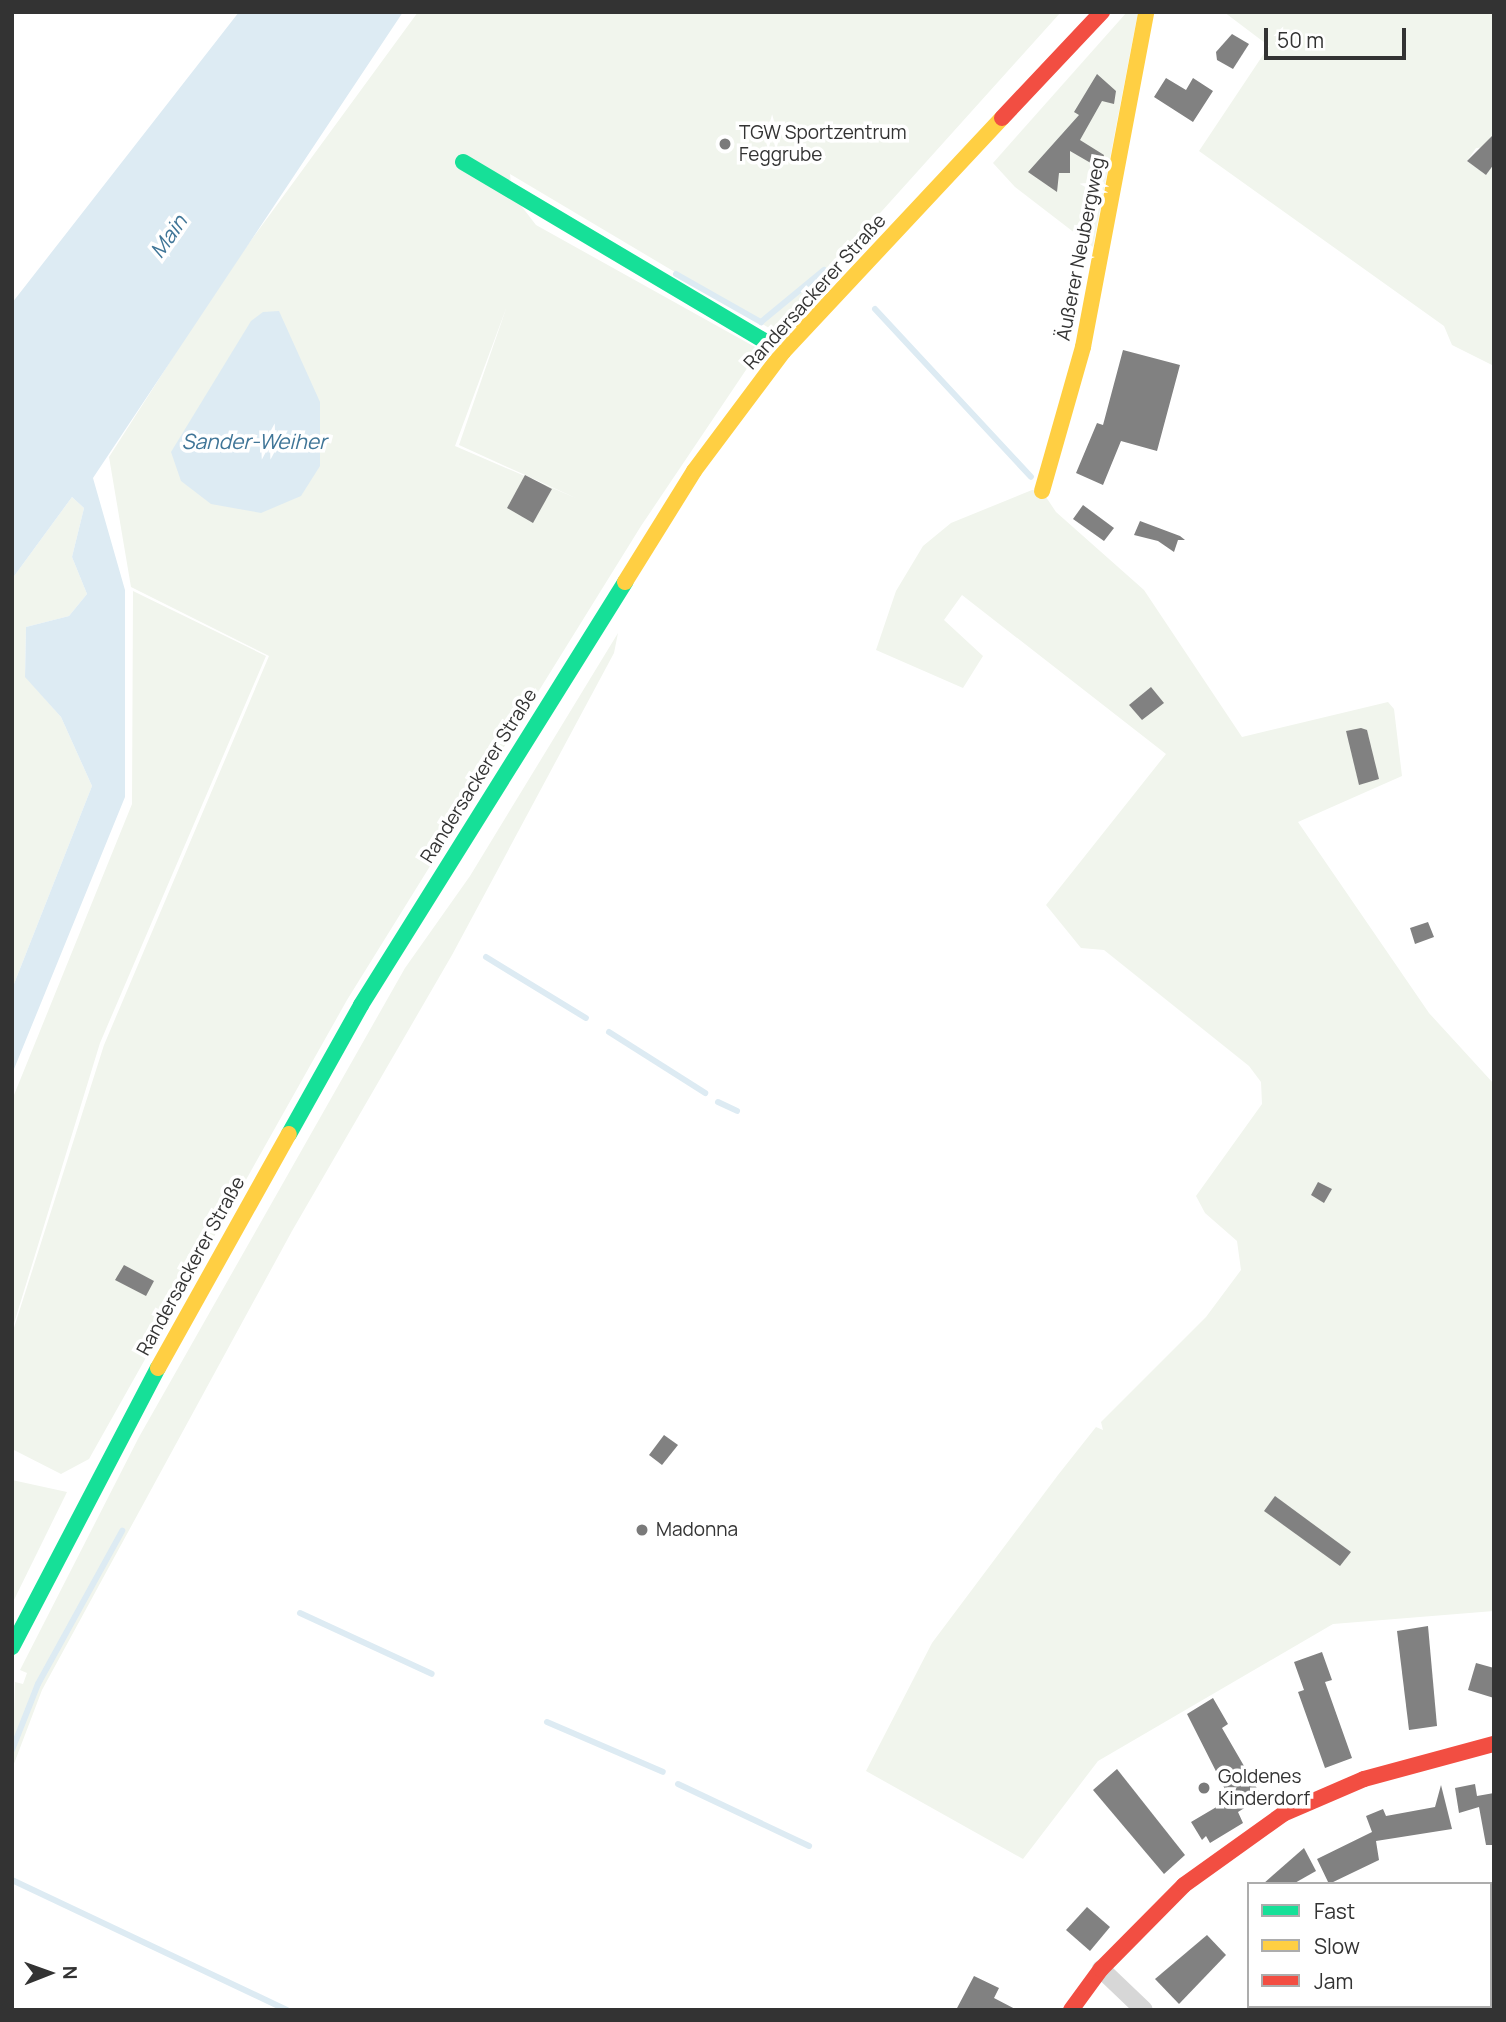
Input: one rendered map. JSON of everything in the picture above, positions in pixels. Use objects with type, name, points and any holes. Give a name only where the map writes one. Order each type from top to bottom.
[{"type":"main road","name":"Randersackerer Straße","points":[[12,1647],[105,1462],[360,1006],[694,471],[783,352],[1102,12]]},
{"type":"main road","name":"Äußerer Neubergweg","points":[[1042,491],[1086,334],[1146,12]]},
{"type":"main road","points":[[463,162],[783,352]]},
{"type":"main road","points":[[1071,2010],[1101,1969],[1204,1867],[1283,1814],[1364,1779],[1494,1744]]},
{"type":"street","points":[[1101,1969],[1144,2010]]},
{"type":"shaded area","points":[[418,12],[1061,12],[774,331],[510,174],[512,194],[536,225],[755,347],[752,361],[641,526],[347,1000],[89,1459],[61,1474],[12,1449],[12,1334],[104,1045],[269,656],[131,587],[109,457],[225,276]],"holes":[[[507,306],[459,445],[578,499],[455,446]]]},
{"type":"shaded area","points":[[1127,12],[1138,12],[1093,247],[1015,187],[993,163]]},
{"type":"shaded area","points":[[1224,12],[1494,12],[1494,147],[1476,148],[1467,161],[1486,175],[1494,164],[1494,366],[1452,345],[1444,326],[1199,151],[1269,46]]},
{"type":"shaded area","points":[[1032,490],[1042,491],[1056,512],[1144,590],[1242,737],[1388,702],[1394,709],[1402,776],[1298,822],[1429,1013],[1494,1084],[1494,1611],[1333,1624],[1098,1761],[1023,1859],[866,1771],[932,1643],[1096,1427],[1103,1430],[1101,1422],[1206,1317],[1241,1270],[1237,1241],[1205,1213],[1196,1196],[1262,1104],[1261,1082],[1249,1066],[1104,950],[1081,948],[1046,905],[1166,754],[962,595],[944,620],[983,656],[963,688],[876,650],[896,591],[923,546],[951,523]]},
{"type":"shaded area","points":[[72,497],[84,508],[72,557],[87,594],[69,616],[26,627],[25,676],[61,717],[92,786],[12,989],[12,579]]},
{"type":"shaded area","points":[[133,591],[266,656],[100,1043],[12,1330],[12,1100],[132,804]]},
{"type":"shaded area","points":[[618,633],[614,653],[452,955],[292,1231],[42,1690],[12,1769],[15,1682],[23,1684],[27,1673],[20,1670],[139,1437],[405,968],[470,876]]},
{"type":"shaded area","points":[[12,1480],[67,1492],[12,1604]]},
{"type":"water","name":"Main","points":[[239,12],[403,12],[93,478],[125,590],[125,797],[12,1074],[12,989],[92,786],[61,717],[25,677],[26,627],[69,616],[87,594],[72,557],[84,508],[72,497],[12,579],[12,303]]},
{"type":"water","name":"Sander-Weiher","points":[[279,311],[320,402],[320,466],[301,496],[261,513],[211,504],[181,481],[171,452],[251,321],[263,312]]},
{"type":"building","points":[[1232,34],[1249,44],[1233,69],[1217,60],[1216,52]]},
{"type":"building","points":[[1097,74],[1116,91],[1114,104],[1102,101],[1080,140],[1104,155],[1101,169],[1070,151],[1070,173],[1059,173],[1057,192],[1028,172],[1079,115],[1074,112]]},
{"type":"building","points":[[1166,78],[1186,90],[1193,78],[1213,91],[1193,122],[1154,97]]},
{"type":"building","points":[[1494,134],[1494,164],[1486,175],[1467,161]]},
{"type":"building","points":[[1123,350],[1180,365],[1157,451],[1121,441],[1103,485],[1076,473],[1097,423],[1103,425]]},
{"type":"building","points":[[525,475],[552,489],[533,523],[507,508]]},
{"type":"building","points":[[1083,505],[1114,528],[1104,541],[1073,519]]},
{"type":"building","points":[[1140,521],[1185,540],[1178,540],[1174,552],[1158,541],[1134,535]]},
{"type":"building","points":[[1151,687],[1164,703],[1142,720],[1129,705]]},
{"type":"building","points":[[1361,728],[1367,730],[1379,779],[1359,785],[1346,731]]},
{"type":"building","points":[[1428,922],[1434,937],[1415,944],[1410,928]]},
{"type":"building","points":[[1318,1182],[1332,1189],[1324,1203],[1311,1195]]},
{"type":"building","points":[[124,1265],[154,1281],[146,1296],[115,1280]]},
{"type":"building","points":[[664,1435],[678,1445],[662,1465],[649,1455]]},
{"type":"building","points":[[1275,1496],[1351,1552],[1340,1566],[1264,1511]]},
{"type":"building","points":[[1428,1626],[1437,1726],[1409,1730],[1397,1631]]},
{"type":"building","points":[[1322,1652],[1332,1680],[1325,1682],[1352,1758],[1325,1768],[1298,1692],[1304,1690],[1294,1662]]},
{"type":"building","points":[[1476,1663],[1494,1668],[1494,1698],[1468,1690]]},
{"type":"building","points":[[1213,1698],[1228,1724],[1222,1728],[1262,1797],[1238,1812],[1243,1823],[1210,1843],[1206,1836],[1202,1840],[1191,1822],[1230,1799],[1187,1714]]},
{"type":"building","points":[[1117,1769],[1185,1855],[1164,1874],[1093,1790]]},
{"type":"building","points":[[1475,1784],[1477,1796],[1494,1793],[1494,1845],[1486,1845],[1479,1807],[1459,1813],[1455,1788]]},
{"type":"building","points":[[1441,1785],[1452,1829],[1376,1841],[1379,1860],[1328,1882],[1317,1859],[1372,1832],[1366,1816],[1383,1809],[1386,1816],[1435,1807]]},
{"type":"building","points":[[1304,1848],[1316,1871],[1297,1882],[1265,1882]]},
{"type":"building","points":[[1087,1907],[1110,1927],[1090,1951],[1066,1930]]},
{"type":"building","points":[[1207,1935],[1226,1955],[1179,2004],[1155,1979]]},
{"type":"building","points":[[974,1976],[999,1988],[994,1998],[1017,2010],[956,2010]]},
{"type":"waterway","points":[[676,274],[761,322],[824,270]]},
{"type":"waterway","points":[[875,309],[1031,477]]},
{"type":"waterway","points":[[486,957],[586,1018]]},
{"type":"waterway","points":[[609,1032],[705,1093]]},
{"type":"waterway","points":[[718,1102],[737,1111]]},
{"type":"waterway","points":[[12,1750],[38,1684],[122,1531]]},
{"type":"waterway","points":[[300,1613],[432,1674]]},
{"type":"waterway","points":[[547,1722],[663,1772]]},
{"type":"waterway","points":[[678,1784],[809,1846]]},
{"type":"waterway","points":[[12,1880],[287,2010]]},
{"type":"traffic: fast","points":[[463,162],[783,352]]},
{"type":"traffic: fast","points":[[289,1134],[361,1005],[625,582]]},
{"type":"traffic: fast","points":[[12,1647],[158,1368]]},
{"type":"traffic: slow","points":[[1042,491],[1083,347],[1146,12]]},
{"type":"traffic: slow","points":[[625,582],[694,471],[783,352],[1002,118]]},
{"type":"traffic: slow","points":[[158,1368],[289,1134]]},
{"type":"traffic: jam","points":[[1002,118],[1102,12]]},
{"type":"traffic: jam","points":[[1071,2010],[1101,1969],[1184,1885],[1283,1814],[1364,1779],[1494,1744]]},
{"type":"place","name":"TGW Sportzentrum Feggrube","points":[[725,144]]},
{"type":"place","name":"Madonna","points":[[642,1530]]},
{"type":"place","name":"Goldenes Kinderdorf","points":[[1204,1788]]}]
